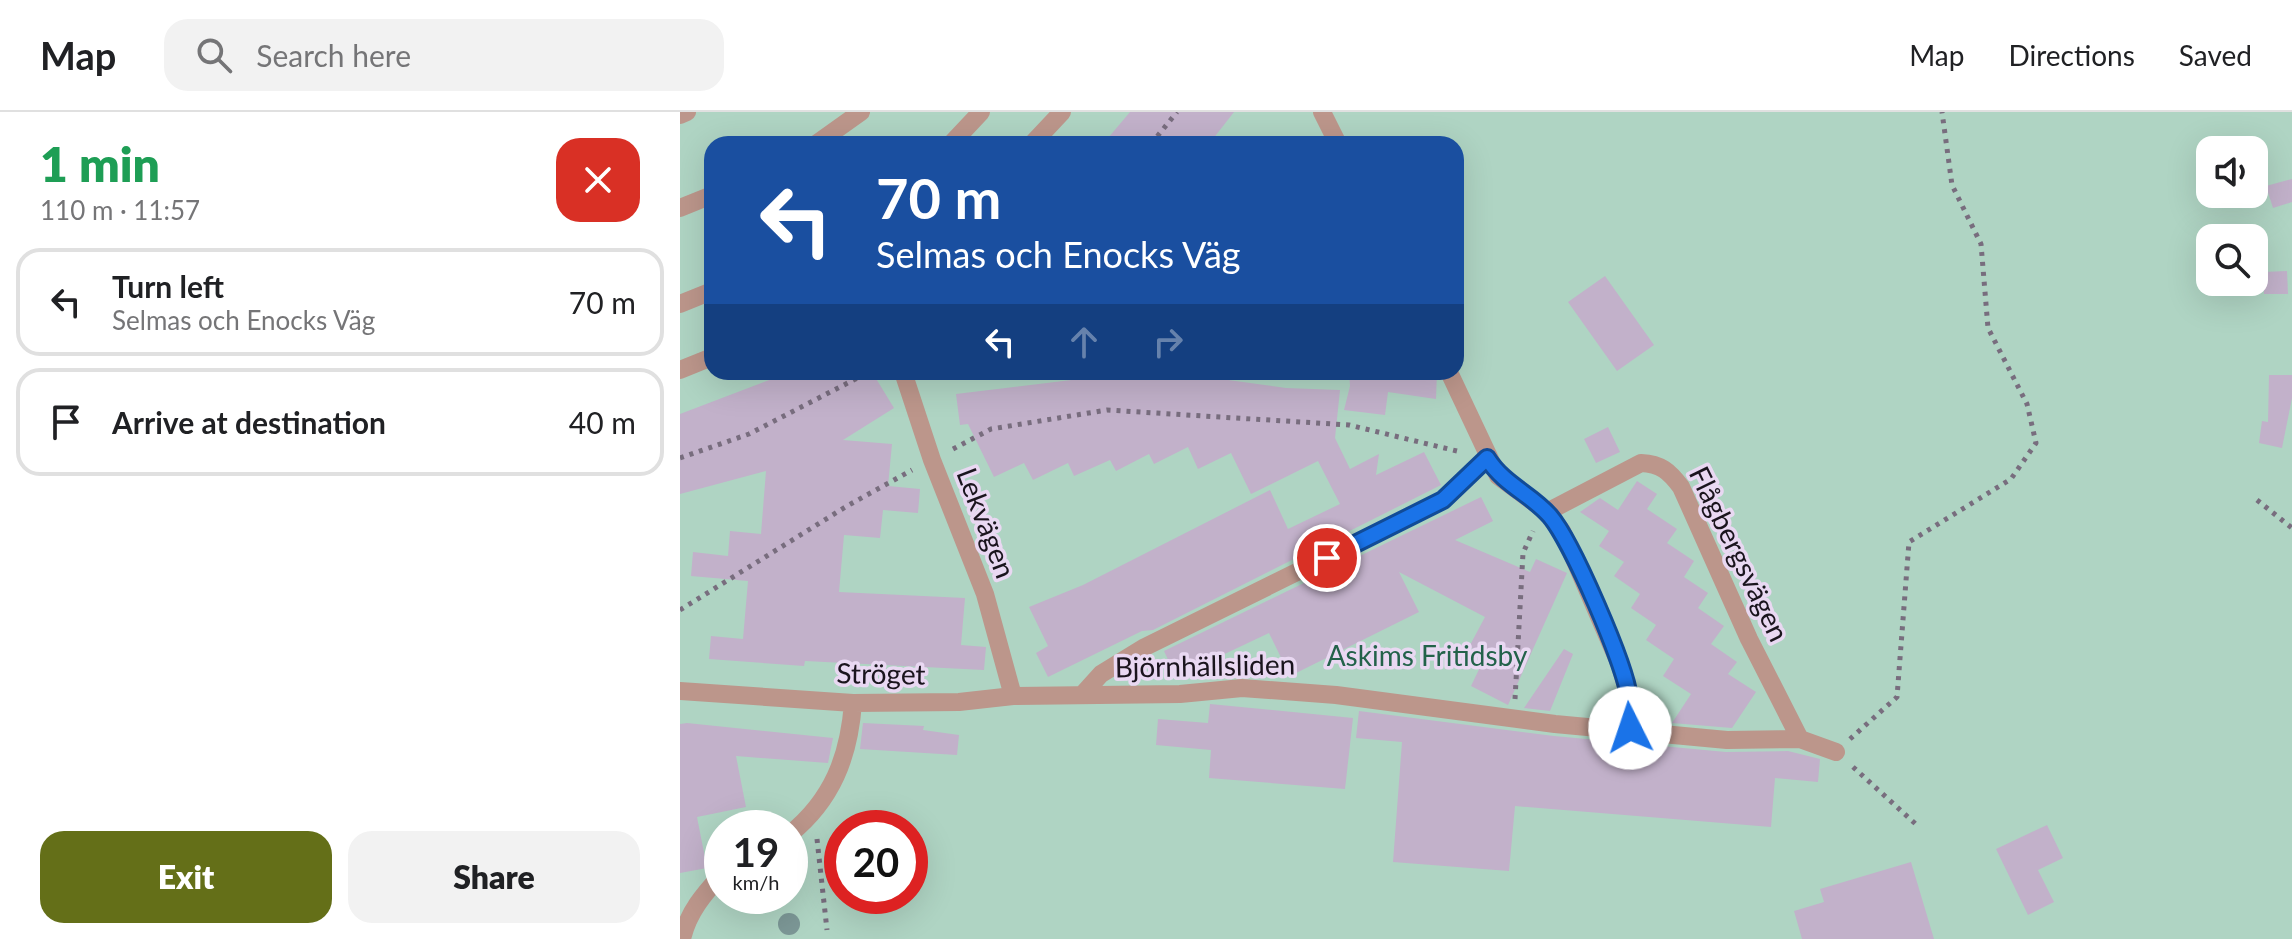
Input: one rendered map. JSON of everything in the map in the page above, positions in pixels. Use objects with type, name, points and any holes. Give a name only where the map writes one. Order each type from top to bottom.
[{"type":"lane","points":[[680,115],[687,112]]},
{"type":"lane","points":[[829,136],[848,125],[861,112]]},
{"type":"lane","points":[[958,136],[981,112]]},
{"type":"lane","points":[[1040,136],[1062,112]]},
{"type":"lane","points":[[1322,112],[1334,136]]},
{"type":"lane","points":[[680,208],[704,198]]},
{"type":"lane","points":[[680,304],[704,294]]},
{"type":"lane","points":[[680,370],[704,360]]},
{"type":"lane","name":"Lekvägen","points":[[906,380],[932,460],[985,594],[1013,696]]},
{"type":"lane","points":[[1453,380],[1498,476],[1547,512],[1562,531],[1619,663],[1629,696],[1630,728]]},
{"type":"lane","points":[[1082,695],[1101,674],[1145,647],[1443,500],[1487,458]]},
{"type":"lane","name":"Flågbergsvägen","points":[[1547,512],[1641,463],[1657,463],[1668,471],[1681,487],[1749,639],[1800,739]]},
{"type":"lane","name":"Björnhällsliden","points":[[1082,695],[1257,688],[1513,720],[1630,728],[1727,740],[1800,739],[1836,752]]},
{"type":"lane","name":"Ströget","points":[[680,691],[853,703],[959,702],[1013,696],[1082,695]]},
{"type":"lane","points":[[808,818],[844,762],[853,703]]},
{"type":"lane","points":[[682,939],[686,922],[704,894]]},
{"type":"path","points":[[1158,136],[1177,112]]},
{"type":"path","points":[[1919,827],[1836,752],[1897,697],[1909,542],[2011,479],[2036,443],[2027,404],[1988,328],[1981,244],[1952,185],[1942,112]]},
{"type":"path","points":[[680,458],[749,434],[854,380]]},
{"type":"path","points":[[680,610],[847,506],[991,429],[1107,410],[1349,425],[1487,458]]},
{"type":"path","points":[[2257,500],[2292,528]]},
{"type":"path","points":[[1513,720],[1523,553],[1537,521],[1547,512]]},
{"type":"path","points":[[814,813],[827,930]]},
{"type":"green space","name":"Askims Fritidsby","points":[[680,112],[2292,112],[2292,939],[680,939]]},
{"type":"building","points":[[1130,112],[1234,112],[1215,136],[1110,136]]},
{"type":"building","points":[[2292,179],[2292,202],[2273,208],[2268,185]]},
{"type":"building","points":[[2287,271],[2288,294],[2268,294],[2268,272]]},
{"type":"building","points":[[1605,276],[1654,345],[1617,371],[1568,302]]},
{"type":"building","points":[[2269,375],[2292,375],[2292,398],[2282,448],[2259,443],[2262,421],[2268,422]]},
{"type":"building","points":[[769,380],[877,380],[894,408],[843,440],[892,444],[888,486],[920,489],[918,513],[883,510],[880,538],[844,535],[839,592],[965,598],[961,645],[986,647],[984,670],[805,661],[804,666],[709,659],[711,636],[743,639],[748,581],[691,576],[693,552],[728,556],[730,531],[761,534],[766,471],[680,494],[680,414]]},
{"type":"building","points":[[1071,380],[1228,380],[1286,388],[1340,390],[1335,438],[1350,469],[1379,454],[1376,475],[1424,452],[1441,485],[1153,630],[1142,631],[1048,677],[1036,653],[1048,646],[1029,607],[1083,585],[1270,490],[1288,529],[1340,504],[1318,461],[1251,494],[1231,453],[1198,469],[1188,447],[1154,464],[1149,454],[1116,471],[1110,460],[1074,476],[1068,463],[1033,480],[1024,463],[994,477],[968,424],[960,425],[956,394]]},
{"type":"building","points":[[1350,380],[1437,380],[1436,399],[1388,392],[1385,415],[1344,410]]},
{"type":"building","points":[[1608,427],[1620,452],[1596,463],[1584,439]]},
{"type":"building","points":[[1637,481],[1657,494],[1647,509],[1677,529],[1667,543],[1694,561],[1684,577],[1708,593],[1698,608],[1724,626],[1711,644],[1737,662],[1728,674],[1756,692],[1732,728],[1672,723],[1691,694],[1663,676],[1674,659],[1646,640],[1656,625],[1631,608],[1640,594],[1614,576],[1624,562],[1599,546],[1609,531],[1580,512],[1600,498],[1618,510]]},
{"type":"building","points":[[1481,497],[1493,521],[1455,540],[1530,572],[1536,559],[1567,573],[1508,705],[1471,686],[1486,655],[1469,647],[1485,617],[1399,572],[1419,612],[1290,676],[1269,633],[1176,677],[1164,651]]},
{"type":"building","points":[[1564,649],[1573,654],[1550,711],[1524,708]]},
{"type":"building","points":[[1210,704],[1353,718],[1345,789],[1209,778],[1211,750],[1156,745],[1158,719],[1208,723]]},
{"type":"building","points":[[1359,711],[1554,736],[1726,752],[1788,751],[1820,759],[1818,782],[1775,778],[1771,827],[1515,806],[1509,871],[1393,862],[1402,742],[1356,738]]},
{"type":"building","points":[[863,723],[924,726],[923,730],[959,735],[957,755],[860,749]]},
{"type":"building","points":[[680,724],[833,738],[828,763],[736,756],[746,807],[704,810],[704,816],[697,817],[704,869],[680,873]]},
{"type":"building","points":[[2047,825],[2063,858],[2038,870],[2054,902],[2028,915],[1996,849]]},
{"type":"building","points":[[1911,862],[1934,939],[1802,939],[1794,911],[1824,902],[1820,889]]},
{"type":"route","points":[[1327,558],[1443,500],[1464,484],[1487,458],[1498,476],[1547,512],[1562,531],[1619,663],[1629,696],[1630,728]]}]
